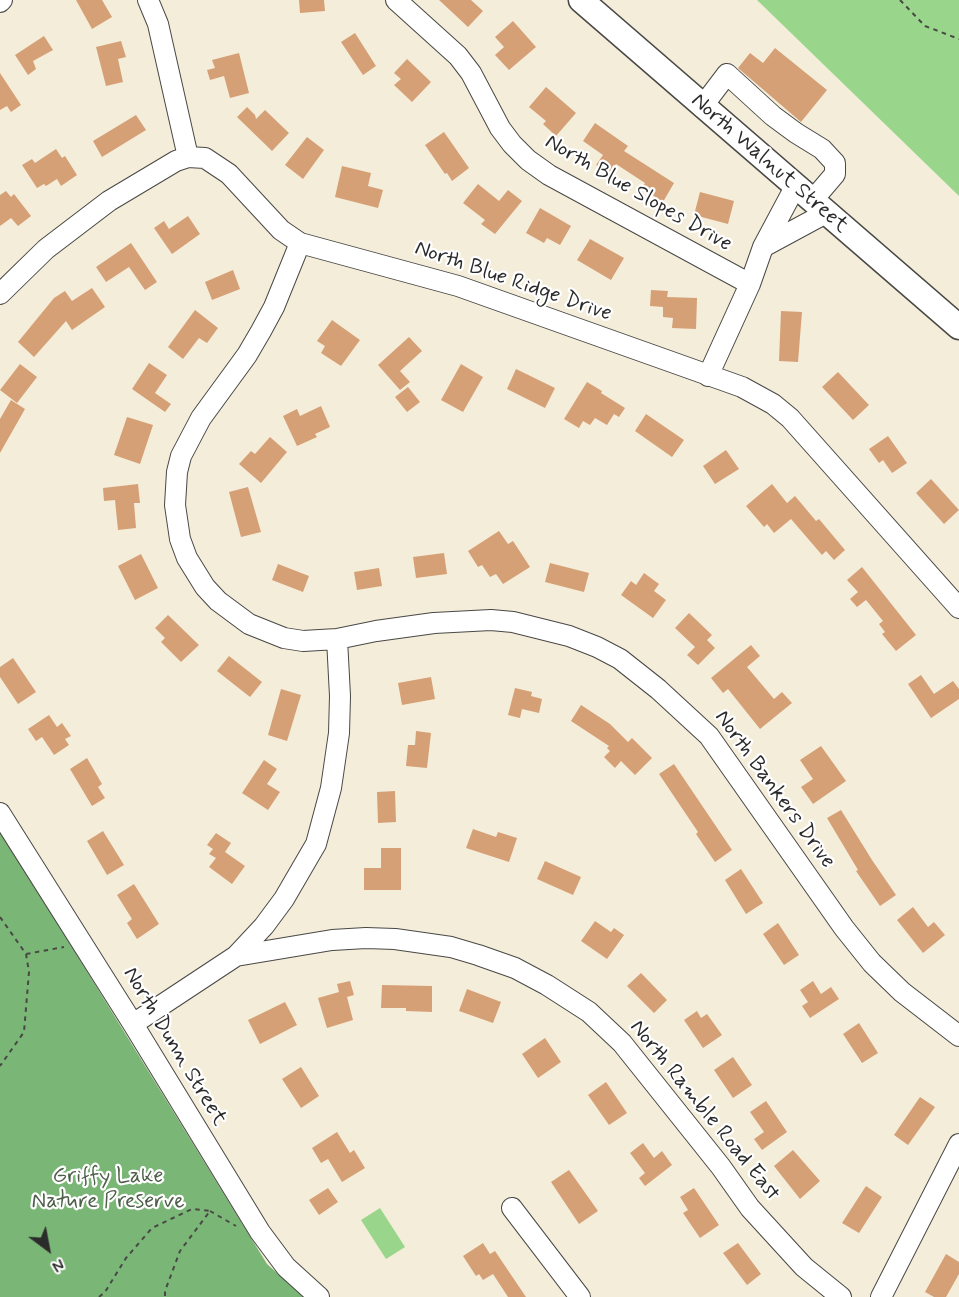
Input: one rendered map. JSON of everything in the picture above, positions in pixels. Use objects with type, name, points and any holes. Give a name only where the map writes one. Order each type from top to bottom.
[{"type":"main road","name":"North Walnut Street","points":[[580,0],[959,327]]},
{"type":"street","points":[[148,0],[158,24],[188,157]]},
{"type":"street","name":"North Blue Slopes Drive","points":[[396,0],[458,56],[471,73],[500,128],[528,160],[549,175],[750,284]]},
{"type":"street","points":[[702,107],[727,74],[773,116],[822,149],[836,163],[835,174],[763,247],[750,284],[708,376]]},
{"type":"street","points":[[0,294],[30,263],[87,216],[169,164],[188,157],[205,158],[221,166],[281,230],[300,243]]},
{"type":"street","points":[[763,247],[811,200]]},
{"type":"street","name":"North Blue Ridge Drive","points":[[300,243],[458,286],[759,395],[782,410],[959,608]]},
{"type":"street","name":"North Bankers Drive","points":[[300,243],[274,307],[261,331],[247,355],[201,418],[181,456],[177,472],[175,505],[180,539],[186,558],[205,587],[218,601],[249,624],[284,638],[303,641],[337,639],[434,623],[491,620],[533,626],[569,636],[620,659],[658,689],[709,736],[844,928],[872,963],[902,992],[959,1036]]},
{"type":"street","points":[[133,1024],[236,956],[264,926],[284,899],[316,844],[331,788],[339,733],[337,639]]},
{"type":"street","name":"North Dunn Street","points":[[0,813],[133,1024],[264,1239],[286,1267],[319,1297]]},
{"type":"street","name":"North Ramble Road East","points":[[236,956],[332,940],[395,939],[433,943],[478,955],[515,968],[547,985],[589,1012],[622,1043],[714,1158],[750,1208],[804,1268],[841,1297]]},
{"type":"street","points":[[881,1297],[959,1144]]},
{"type":"street","points":[[512,1208],[580,1297]]},
{"type":"path","points":[[900,0],[925,26],[959,39]]},
{"type":"path","points":[[0,917],[26,954],[29,972],[24,1032],[0,1066]]},
{"type":"path","points":[[26,954],[50,948],[83,945]]},
{"type":"path","points":[[99,1297],[105,1292],[126,1258],[152,1228],[192,1209],[210,1211],[180,1251],[165,1291],[165,1297]]},
{"type":"green space","points":[[757,0],[959,0],[959,196]]},
{"type":"green space","name":"Griffy Lake Nature Preserve","points":[[0,830],[267,1264],[304,1297],[0,1297]]},
{"type":"green space","points":[[380,1208],[405,1247],[386,1259],[361,1220]]},
{"type":"building","points":[[76,0],[102,0],[112,17],[92,29]]},
{"type":"building","points":[[299,0],[324,0],[325,11],[300,13]]},
{"type":"building","points":[[439,0],[471,0],[483,11],[468,27]]},
{"type":"building","points":[[513,21],[536,47],[509,70],[495,55],[504,47],[495,37]]},
{"type":"building","points":[[355,33],[376,66],[363,75],[341,42]]},
{"type":"building","points":[[44,36],[53,50],[33,61],[36,69],[28,75],[15,55]]},
{"type":"building","points":[[121,41],[126,57],[118,59],[123,82],[106,86],[96,47]]},
{"type":"building","points":[[775,48],[827,90],[801,122],[738,68],[750,53],[763,63]]},
{"type":"building","points":[[239,53],[249,93],[230,98],[224,76],[210,80],[207,70],[215,68],[212,60]]},
{"type":"building","points":[[407,59],[431,82],[412,102],[394,85],[401,79],[394,73]]},
{"type":"building","points":[[0,73],[21,105],[11,112],[7,106],[0,110]]},
{"type":"building","points":[[546,87],[576,113],[556,136],[543,124],[546,121],[529,107]]},
{"type":"building","points":[[247,107],[256,119],[265,110],[289,133],[272,151],[237,117]]},
{"type":"building","points":[[136,115],[146,130],[102,157],[93,141]]},
{"type":"building","points":[[595,123],[628,146],[624,151],[674,183],[663,202],[642,188],[645,183],[616,164],[609,174],[596,165],[603,155],[583,141]]},
{"type":"building","points":[[444,132],[469,168],[452,181],[425,145]]},
{"type":"building","points":[[307,137],[324,150],[303,179],[285,165]]},
{"type":"building","points":[[56,149],[62,158],[65,156],[77,175],[61,186],[57,179],[46,186],[44,184],[37,188],[22,165],[32,159],[35,163]]},
{"type":"building","points":[[342,166],[371,173],[368,186],[383,190],[378,208],[335,197]]},
{"type":"building","points":[[478,184],[499,201],[508,190],[522,201],[495,234],[481,224],[485,220],[463,203]]},
{"type":"building","points":[[6,191],[11,197],[14,194],[31,216],[18,226],[11,218],[0,226],[0,195]]},
{"type":"building","points":[[700,192],[734,201],[728,224],[694,215]]},
{"type":"building","points":[[540,208],[571,226],[560,245],[547,238],[544,243],[526,233]]},
{"type":"building","points":[[188,216],[200,234],[172,254],[154,228],[164,221],[169,229]]},
{"type":"building","points":[[590,239],[624,258],[611,280],[577,260]]},
{"type":"building","points":[[131,243],[157,282],[145,290],[129,267],[106,282],[96,267]]},
{"type":"building","points":[[233,270],[240,289],[212,300],[205,282]]},
{"type":"building","points":[[92,288],[105,307],[72,330],[66,321],[34,357],[18,342],[54,298],[65,291],[72,301]]},
{"type":"building","points":[[651,290],[668,291],[667,297],[697,298],[696,329],[672,328],[673,318],[663,317],[663,307],[650,306]]},
{"type":"building","points":[[195,310],[218,328],[207,343],[199,338],[183,359],[168,347]]},
{"type":"building","points":[[781,311],[802,312],[798,362],[779,361]]},
{"type":"building","points":[[332,320],[360,340],[341,366],[321,353],[325,346],[317,341]]},
{"type":"building","points":[[409,337],[422,351],[400,371],[410,382],[400,390],[378,365]]},
{"type":"building","points":[[149,363],[167,375],[155,393],[171,404],[165,412],[132,389]]},
{"type":"building","points":[[20,364],[37,377],[17,403],[0,390]]},
{"type":"building","points":[[461,364],[483,377],[463,412],[441,400]]},
{"type":"building","points":[[516,369],[555,388],[545,408],[507,389]]},
{"type":"building","points":[[838,372],[869,405],[853,420],[822,387]]},
{"type":"building","points":[[587,382],[625,408],[619,417],[614,414],[607,425],[595,418],[590,425],[583,421],[579,428],[564,419]]},
{"type":"building","points":[[408,387],[420,402],[407,412],[395,397]]},
{"type":"building","points":[[11,400],[25,409],[0,453],[0,419]]},
{"type":"building","points":[[321,406],[330,427],[315,434],[317,437],[297,446],[283,416],[297,409],[300,416]]},
{"type":"building","points":[[646,414],[684,440],[672,457],[635,431]]},
{"type":"building","points":[[127,417],[153,425],[140,464],[114,455]]},
{"type":"building","points":[[888,436],[907,463],[892,473],[883,460],[879,463],[869,449]]},
{"type":"building","points":[[270,437],[287,452],[261,483],[239,464],[251,451],[255,454]]},
{"type":"building","points":[[726,450],[739,469],[715,484],[703,466]]},
{"type":"building","points":[[931,479],[959,510],[944,524],[916,493]]},
{"type":"building","points":[[138,484],[140,503],[134,503],[136,528],[118,530],[115,500],[104,501],[103,488]]},
{"type":"building","points":[[772,484],[787,503],[795,496],[816,521],[819,519],[845,550],[834,560],[826,551],[822,555],[791,519],[774,533],[767,524],[764,527],[746,506]]},
{"type":"building","points":[[248,487],[261,532],[241,537],[229,492]]},
{"type":"building","points":[[499,531],[508,544],[513,541],[530,567],[503,584],[496,574],[490,577],[482,565],[478,567],[468,551]]},
{"type":"building","points":[[444,553],[447,574],[416,578],[413,557]]},
{"type":"building","points":[[141,554],[158,588],[135,600],[118,566]]},
{"type":"building","points":[[550,563],[589,573],[584,592],[545,582]]},
{"type":"building","points":[[278,564],[309,576],[303,592],[272,580]]},
{"type":"building","points":[[862,567],[916,635],[896,651],[882,634],[885,632],[879,624],[883,621],[866,600],[857,607],[850,599],[858,592],[847,580]]},
{"type":"building","points":[[379,568],[382,586],[357,590],[354,572]]},
{"type":"building","points":[[644,573],[659,584],[654,591],[666,600],[653,618],[621,595],[631,581],[636,585]]},
{"type":"building","points":[[689,613],[712,635],[707,640],[715,648],[698,665],[687,655],[695,647],[675,628]]},
{"type":"building","points":[[168,615],[199,645],[181,662],[161,642],[165,638],[155,628]]},
{"type":"building","points":[[751,645],[760,656],[747,667],[774,699],[782,692],[792,703],[760,729],[728,689],[723,693],[711,678]]},
{"type":"building","points":[[229,656],[262,682],[250,697],[217,671]]},
{"type":"building","points":[[13,658],[36,692],[18,704],[0,677],[0,667]]},
{"type":"building","points":[[921,675],[934,694],[953,681],[959,689],[959,699],[931,718],[908,684]]},
{"type":"building","points":[[431,677],[435,699],[402,705],[398,683]]},
{"type":"building","points":[[515,688],[532,692],[531,696],[542,699],[539,713],[522,709],[520,718],[508,715]]},
{"type":"building","points":[[281,689],[301,695],[287,741],[268,735]]},
{"type":"building","points":[[581,705],[610,724],[628,742],[632,738],[652,758],[635,775],[621,761],[615,768],[604,757],[610,751],[607,748],[609,746],[571,721]]},
{"type":"building","points":[[49,715],[57,727],[62,723],[71,736],[65,739],[69,745],[54,755],[42,737],[36,741],[28,729]]},
{"type":"building","points":[[416,731],[431,733],[427,768],[406,766],[408,745],[415,745]]},
{"type":"building","points":[[821,746],[846,781],[813,804],[801,787],[813,779],[800,760]]},
{"type":"building","points":[[87,758],[102,784],[98,787],[105,798],[92,806],[70,769]]},
{"type":"building","points":[[264,760],[277,769],[267,784],[280,792],[268,810],[242,793]]},
{"type":"building","points":[[674,764],[732,850],[715,862],[659,774]]},
{"type":"building","points":[[395,791],[396,822],[378,823],[377,792]]},
{"type":"building","points":[[841,810],[896,895],[880,906],[856,871],[858,870],[827,818]]},
{"type":"building","points":[[473,829],[496,837],[498,832],[517,838],[509,862],[466,848]]},
{"type":"building","points":[[103,831],[124,865],[107,875],[87,841]]},
{"type":"building","points":[[216,833],[231,843],[225,852],[245,866],[232,884],[209,867],[216,858],[209,854],[213,849],[207,845]]},
{"type":"building","points":[[381,848],[401,848],[401,890],[364,890],[364,868],[381,868]]},
{"type":"building","points":[[545,861],[581,877],[573,895],[537,879]]},
{"type":"building","points":[[741,869],[763,903],[746,914],[725,880]]},
{"type":"building","points":[[134,884],[159,924],[137,939],[127,923],[132,919],[117,895]]},
{"type":"building","points":[[913,907],[928,927],[934,922],[945,935],[923,953],[897,920]]},
{"type":"building","points":[[595,921],[611,932],[614,928],[624,935],[607,959],[581,941]]},
{"type":"building","points":[[778,923],[799,955],[784,965],[763,934]]},
{"type":"building","points":[[641,973],[667,1000],[654,1013],[627,986]]},
{"type":"building","points":[[350,981],[354,995],[347,997],[353,1020],[327,1028],[318,998],[339,992],[337,984]]},
{"type":"building","points":[[813,981],[821,994],[831,987],[839,999],[810,1018],[802,1006],[808,1002],[800,990]]},
{"type":"building","points":[[382,985],[432,986],[432,1012],[406,1011],[406,1008],[381,1008]]},
{"type":"building","points":[[467,989],[501,1002],[493,1023],[459,1011]]},
{"type":"building","points":[[285,1002],[297,1025],[260,1044],[248,1020]]},
{"type":"building","points":[[697,1011],[701,1018],[707,1014],[722,1035],[703,1048],[684,1020]]},
{"type":"building","points":[[859,1023],[878,1053],[862,1063],[843,1034]]},
{"type":"building","points":[[545,1038],[561,1062],[538,1078],[522,1054]]},
{"type":"building","points":[[733,1057],[752,1085],[733,1098],[714,1070]]},
{"type":"building","points":[[301,1067],[319,1096],[301,1108],[282,1079]]},
{"type":"building","points":[[606,1082],[627,1113],[609,1125],[588,1095]]},
{"type":"building","points":[[920,1097],[935,1107],[908,1145],[894,1135]]},
{"type":"building","points":[[766,1101],[787,1132],[762,1150],[754,1139],[764,1132],[750,1112]]},
{"type":"building","points":[[337,1132],[350,1153],[354,1150],[365,1168],[342,1182],[328,1159],[321,1163],[312,1148]]},
{"type":"building","points":[[643,1143],[654,1158],[662,1151],[672,1165],[645,1186],[639,1178],[645,1173],[630,1153]]},
{"type":"building","points":[[793,1150],[820,1181],[800,1199],[774,1166]]},
{"type":"building","points":[[569,1170],[598,1211],[579,1224],[551,1182]]},
{"type":"building","points":[[866,1186],[882,1197],[859,1233],[842,1223]]},
{"type":"building","points":[[328,1188],[338,1202],[319,1215],[309,1200]]},
{"type":"building","points":[[694,1188],[719,1225],[700,1238],[683,1213],[688,1210],[680,1197]]},
{"type":"building","points":[[483,1243],[490,1254],[495,1251],[526,1297],[508,1297],[493,1274],[483,1280],[479,1274],[476,1276],[463,1256]]},
{"type":"building","points":[[738,1243],[761,1274],[747,1285],[723,1253]]},
{"type":"building","points":[[946,1254],[959,1262],[959,1274],[946,1297],[934,1297],[925,1292]]}]
